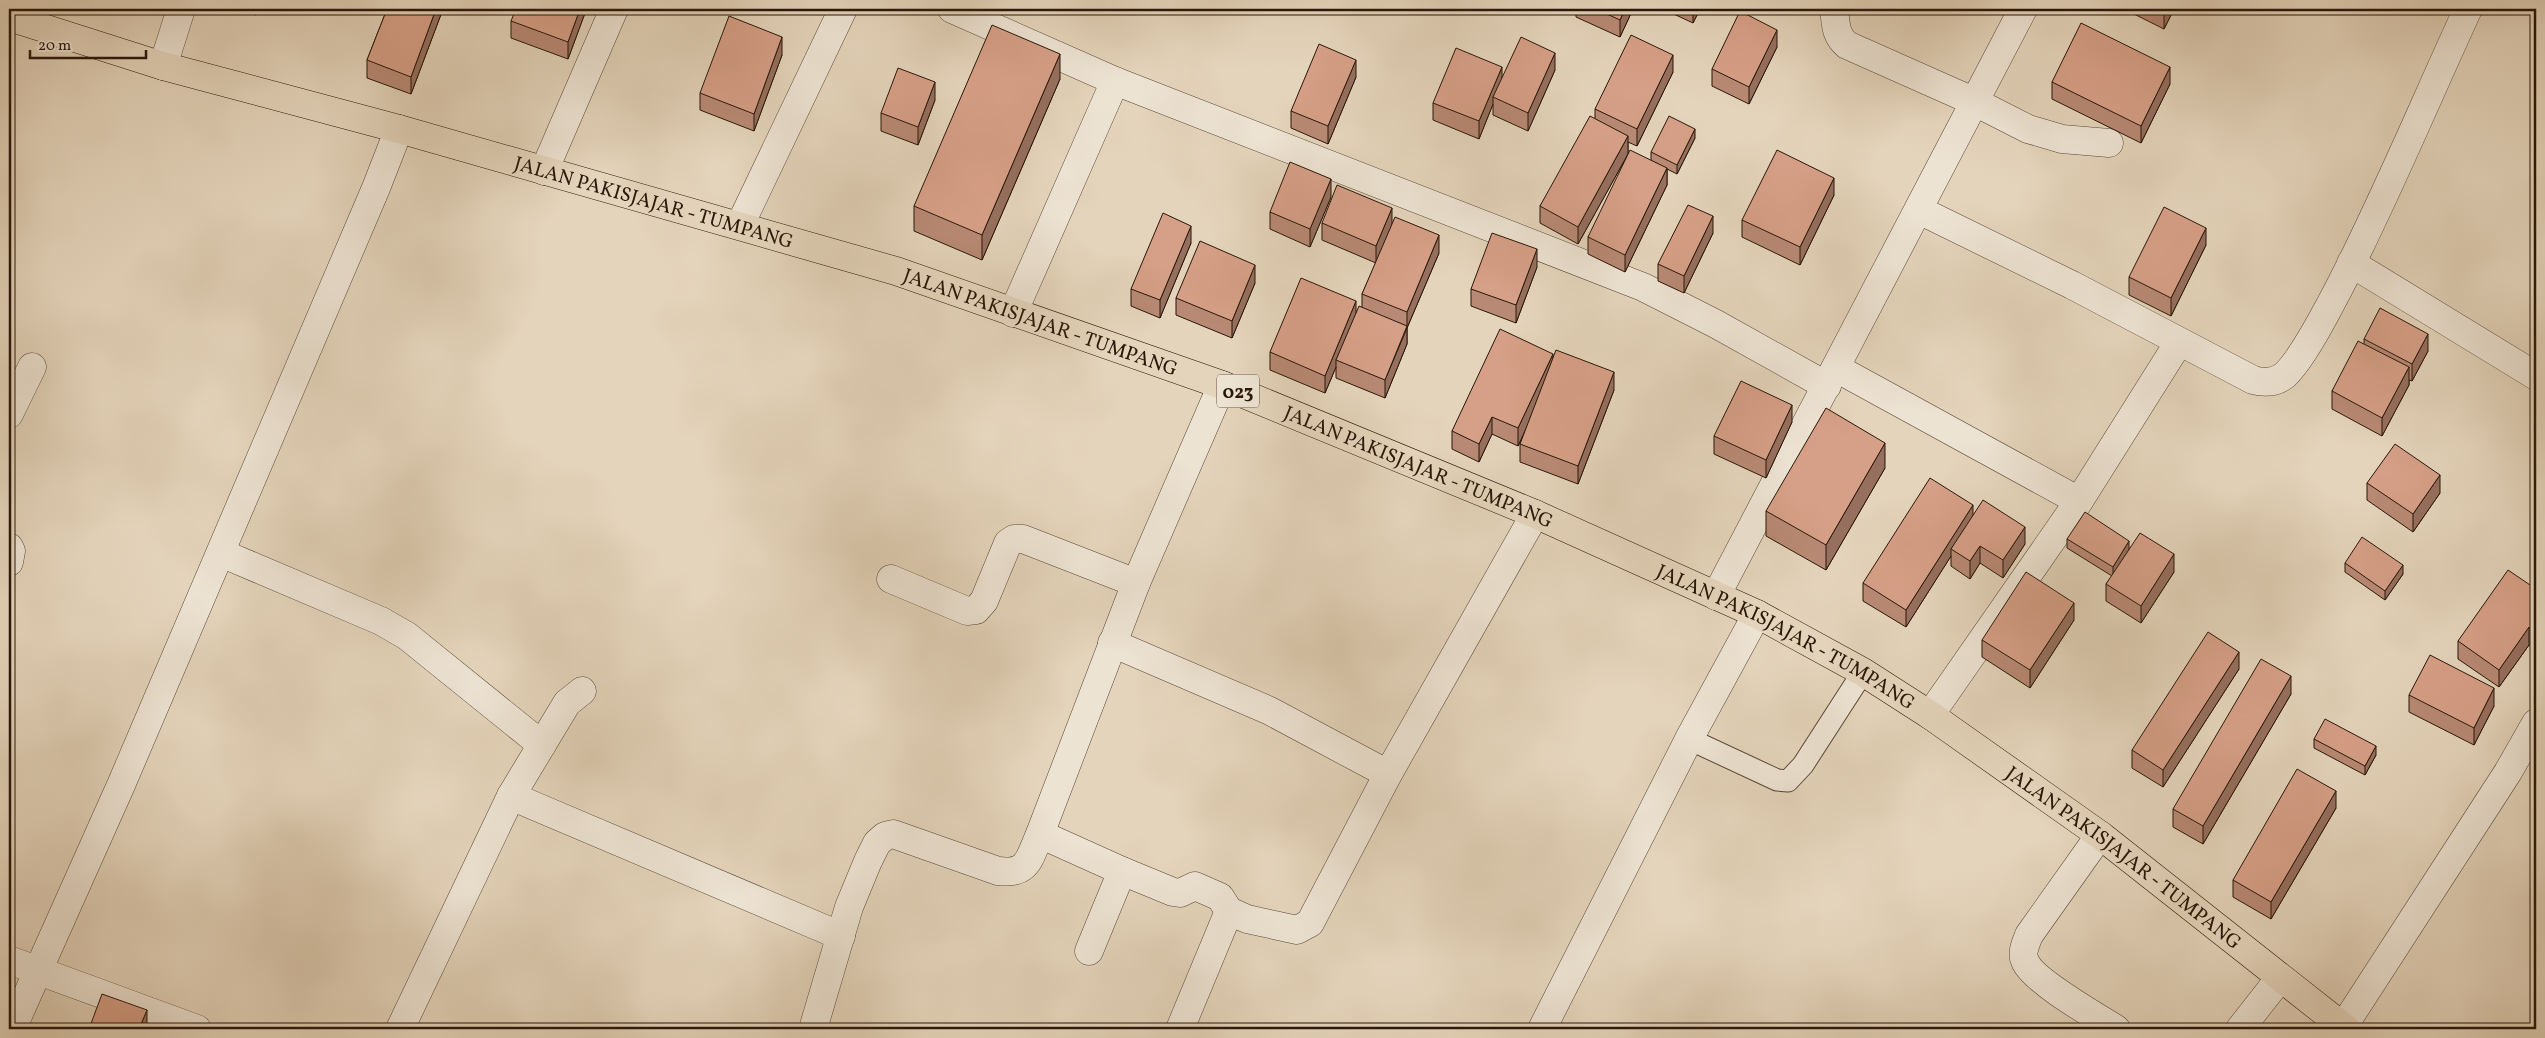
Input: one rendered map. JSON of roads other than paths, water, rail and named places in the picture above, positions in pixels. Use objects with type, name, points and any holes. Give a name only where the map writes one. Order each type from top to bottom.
[{"type":"main road","name":"JALAN PAKISJAJAR - TUMPANG","points":[[9,17],[162,66],[399,129],[544,171],[740,224],[896,271],[1222,385],[1534,514],[1757,614],[1863,672],[1930,715],[2100,835],[2344,1028]]},
{"type":"street","points":[[162,66],[181,9]]},
{"type":"street","points":[[544,171],[614,9]]},
{"type":"street","points":[[740,224],[842,9]]},
{"type":"street","points":[[952,9],[1115,81],[1643,287],[1716,324],[1832,377],[2079,500]]},
{"type":"street","points":[[1834,9],[1836,31],[1847,45],[1973,101],[2028,129],[2062,140],[2109,143]]},
{"type":"street","points":[[1716,596],[1919,210],[1973,101],[2023,9]]},
{"type":"street","points":[[1919,210],[2072,285],[2253,380],[2263,383],[2273,381],[2284,375],[2295,362],[2323,319],[2351,264],[2468,9]]},
{"type":"street","points":[[1013,313],[1115,81]]},
{"type":"street","points":[[12,1029],[221,553],[376,188],[399,129]]},
{"type":"street","points":[[2351,264],[2536,376]]},
{"type":"street","points":[[1930,715],[2079,500],[2179,342]]},
{"type":"street","points":[[9,414],[32,367]]},
{"type":"street","points":[[813,1029],[849,907],[868,861],[878,843],[885,836],[893,834],[998,871],[1015,873],[1025,866],[1040,834],[1136,583],[1222,385]]},
{"type":"street","points":[[1040,834],[1173,892],[1180,893],[1195,886],[1220,897],[1229,912],[1247,920],[1297,930],[1310,923],[1388,774],[1534,514]]},
{"type":"street","points":[[891,579],[966,611],[976,610],[984,601],[1008,544],[1014,539],[1023,539],[1136,583]]},
{"type":"street","points":[[9,547],[11,551],[9,562]]},
{"type":"street","points":[[221,553],[382,621],[407,636],[542,745]]},
{"type":"street","points":[[1542,1029],[1689,739],[1757,614]]},
{"type":"street","points":[[1112,643],[1270,711],[1388,774]]},
{"type":"street","points":[[400,1029],[511,796],[567,703],[582,691]]},
{"type":"street","points":[[2344,1028],[2508,772],[2536,723]]},
{"type":"street","points":[[511,796],[841,936]]},
{"type":"street","points":[[2100,835],[2029,935],[2024,948],[2024,959],[2028,968],[2116,1029]]},
{"type":"street","points":[[1089,951],[1122,871]]},
{"type":"street","points":[[1180,1029],[1229,912]]},
{"type":"street","points":[[9,960],[197,1029]]},
{"type":"street","points":[[2240,1029],[2280,978]]},
{"type":"lane","points":[[1689,739],[1777,780],[1788,780],[1803,765],[1863,672]]}]
